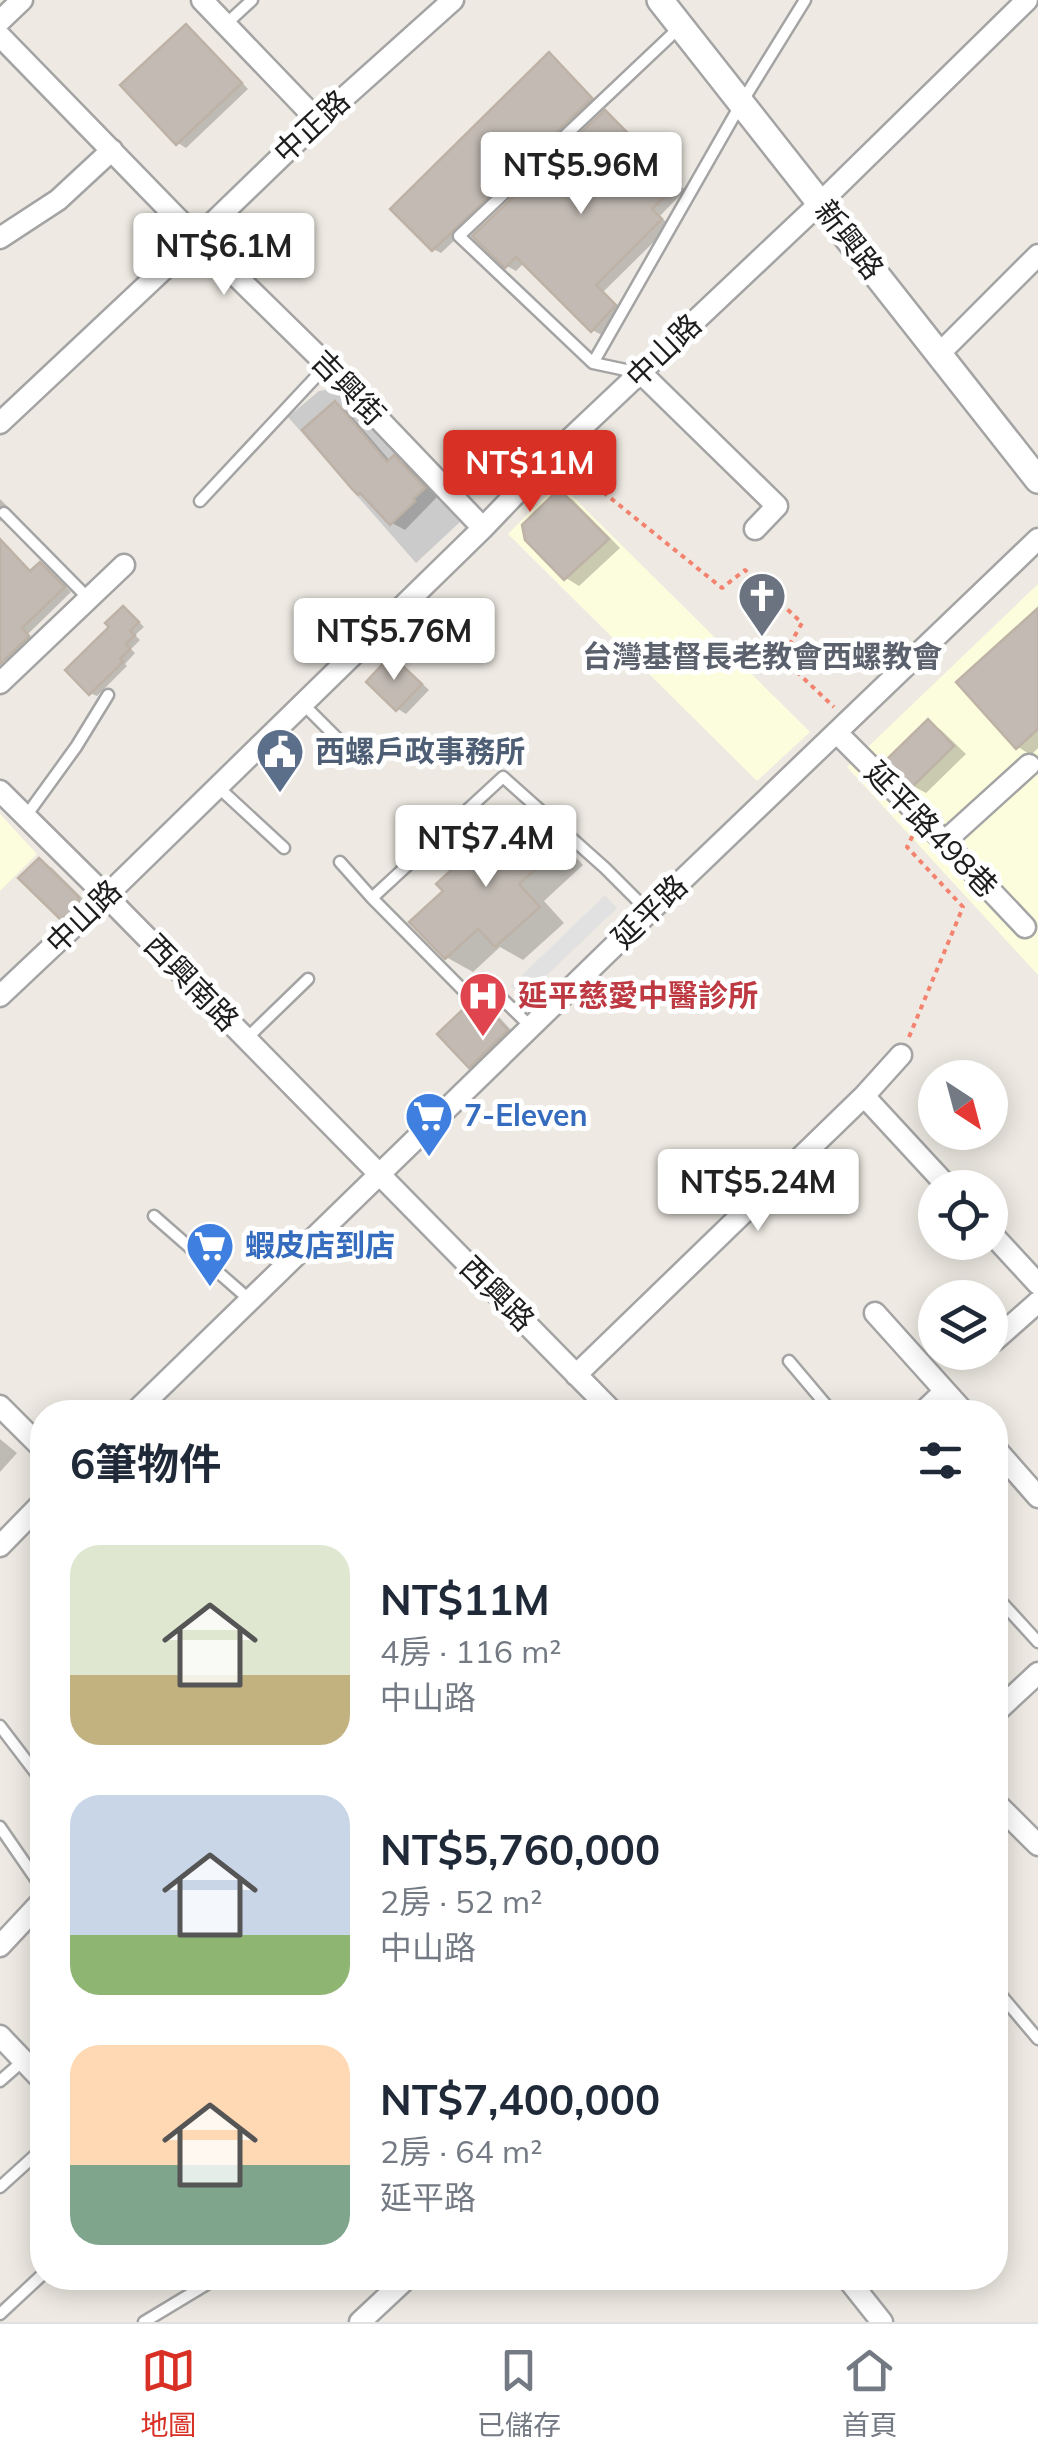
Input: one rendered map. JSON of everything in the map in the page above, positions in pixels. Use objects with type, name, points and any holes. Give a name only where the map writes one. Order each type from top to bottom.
[{"type":"street","points":[[0,20],[22,0]]},
{"type":"street","points":[[202,0],[318,121]]},
{"type":"street","name":"中正路","points":[[0,423],[318,121],[453,0]]},
{"type":"street","name":"新興路","points":[[660,0],[1038,480]]},
{"type":"street","name":"中山路","points":[[0,996],[1027,0]]},
{"type":"street","name":"吉興街","points":[[0,36],[483,528]]},
{"type":"street","points":[[4,229],[58,200],[112,150]]},
{"type":"street","points":[[940,353],[1038,256]]},
{"type":"street","points":[[640,373],[777,506],[755,529]]},
{"type":"street","name":"延平路","points":[[147,1400],[1038,539]]},
{"type":"street","points":[[2,678],[124,564]]},
{"type":"street","name":"延平路498巷","points":[[842,727],[1025,927]]},
{"type":"street","points":[[944,842],[1029,765]]},
{"type":"street","name":"西興南路","points":[[0,791],[380,1176]]},
{"type":"street","points":[[576,1375],[864,1096],[901,1055]]},
{"type":"street","points":[[864,1096],[932,1170]]},
{"type":"street","name":"西興路","points":[[380,1176],[601,1400]]},
{"type":"street","points":[[1008,1252],[1038,1284]]},
{"type":"street","points":[[1008,1329],[1038,1302]]},
{"type":"street","points":[[875,1313],[953,1400]]},
{"type":"street","points":[[936,1400],[945,1391]]},
{"type":"street","points":[[0,1406],[30,1436]]},
{"type":"street","points":[[1008,1463],[1038,1497]]},
{"type":"street","points":[[0,1546],[30,1515]]},
{"type":"street","points":[[1008,1702],[1038,1673]]},
{"type":"street","points":[[1008,1815],[1038,1845]]},
{"type":"street","points":[[0,1946],[30,1915]]},
{"type":"street","points":[[0,2036],[30,2067]]},
{"type":"street","points":[[360,2322],[394,2290]]},
{"type":"street","points":[[857,2290],[882,2322]]},
{"type":"lane","points":[[225,24],[252,0]]},
{"type":"lane","points":[[594,363],[742,102],[805,0]]},
{"type":"lane","points":[[640,373],[594,363],[459,236],[681,26]]},
{"type":"lane","points":[[200,500],[327,365]]},
{"type":"lane","points":[[4,513],[88,598]]},
{"type":"lane","points":[[26,816],[108,694]]},
{"type":"lane","points":[[302,704],[351,752]]},
{"type":"lane","points":[[372,898],[503,777],[649,912]]},
{"type":"lane","points":[[218,787],[284,848]]},
{"type":"lane","points":[[340,862],[465,992],[482,979],[532,1028]]},
{"type":"lane","points":[[246,1039],[308,979]]},
{"type":"lane","points":[[154,1216],[250,1301]]},
{"type":"lane","points":[[789,1362],[822,1400]]},
{"type":"lane","points":[[1008,1609],[1038,1642]]},
{"type":"lane","points":[[0,1726],[30,1765]]},
{"type":"lane","points":[[0,1827],[30,1871]]},
{"type":"lane","points":[[1008,2003],[1038,2039]]},
{"type":"lane","points":[[0,2081],[24,2060]]},
{"type":"lane","points":[[0,2188],[30,2160]]},
{"type":"lane","points":[[0,2314],[30,2285]]},
{"type":"lane","points":[[144,2322],[196,2290]]},
{"type":"path","points":[[555,454],[722,588],[744,570],[802,623],[782,658],[842,727]]},
{"type":"path","points":[[901,1055],[963,907],[906,847],[922,818]]},
{"type":"shaded area","points":[[336,388],[460,522],[416,563],[288,417],[319,391]]},
{"type":"shaded area","points":[[559,483],[810,732],[757,781],[508,534]]},
{"type":"shaded area","points":[[1038,584],[1038,975],[847,767]]},
{"type":"shaded area","points":[[0,814],[37,854],[0,891]]},
{"type":"shaded area","points":[[605,895],[617,908],[523,998],[511,986]]},
{"type":"building","points":[[186,24],[242,83],[176,145],[120,85]]},
{"type":"building","points":[[549,52],[592,98],[432,251],[390,209]]},
{"type":"building","points":[[605,110],[678,184],[652,209],[662,219],[596,285],[616,305],[591,332],[516,257],[505,268],[472,236]]},
{"type":"building","points":[[335,401],[387,462],[394,455],[425,488],[390,525],[352,489],[302,430]]},
{"type":"building","points":[[559,489],[609,539],[564,580],[525,540],[522,525]]},
{"type":"building","points":[[0,539],[30,571],[40,562],[65,587],[22,628],[29,636],[0,664]]},
{"type":"building","points":[[123,606],[139,622],[130,631],[135,635],[126,644],[130,649],[120,659],[123,662],[89,695],[65,670],[109,627],[105,623]]},
{"type":"building","points":[[1038,608],[1038,729],[1016,749],[956,682]]},
{"type":"building","points":[[391,655],[422,684],[396,711],[366,682]]},
{"type":"building","points":[[928,719],[954,746],[911,788],[885,761]]},
{"type":"building","points":[[525,812],[558,849],[519,884],[540,907],[495,947],[478,929],[445,959],[409,922],[443,891],[436,884],[482,841],[487,846]]},
{"type":"building","points":[[39,858],[79,897],[78,904],[61,920],[18,878]]},
{"type":"building","points":[[476,997],[508,1030],[469,1068],[437,1034]]},
{"type":"place","name":"台灣基督長老教會西螺教會","points":[[762,638]]},
{"type":"place","name":"西螺戶政事務所","points":[[280,794]]},
{"type":"place","name":"延平慈愛中醫診所","points":[[483,1038]]},
{"type":"place","name":"7-Eleven","points":[[429,1158]]},
{"type":"place","name":"蝦皮店到店","points":[[210,1288]]}]
